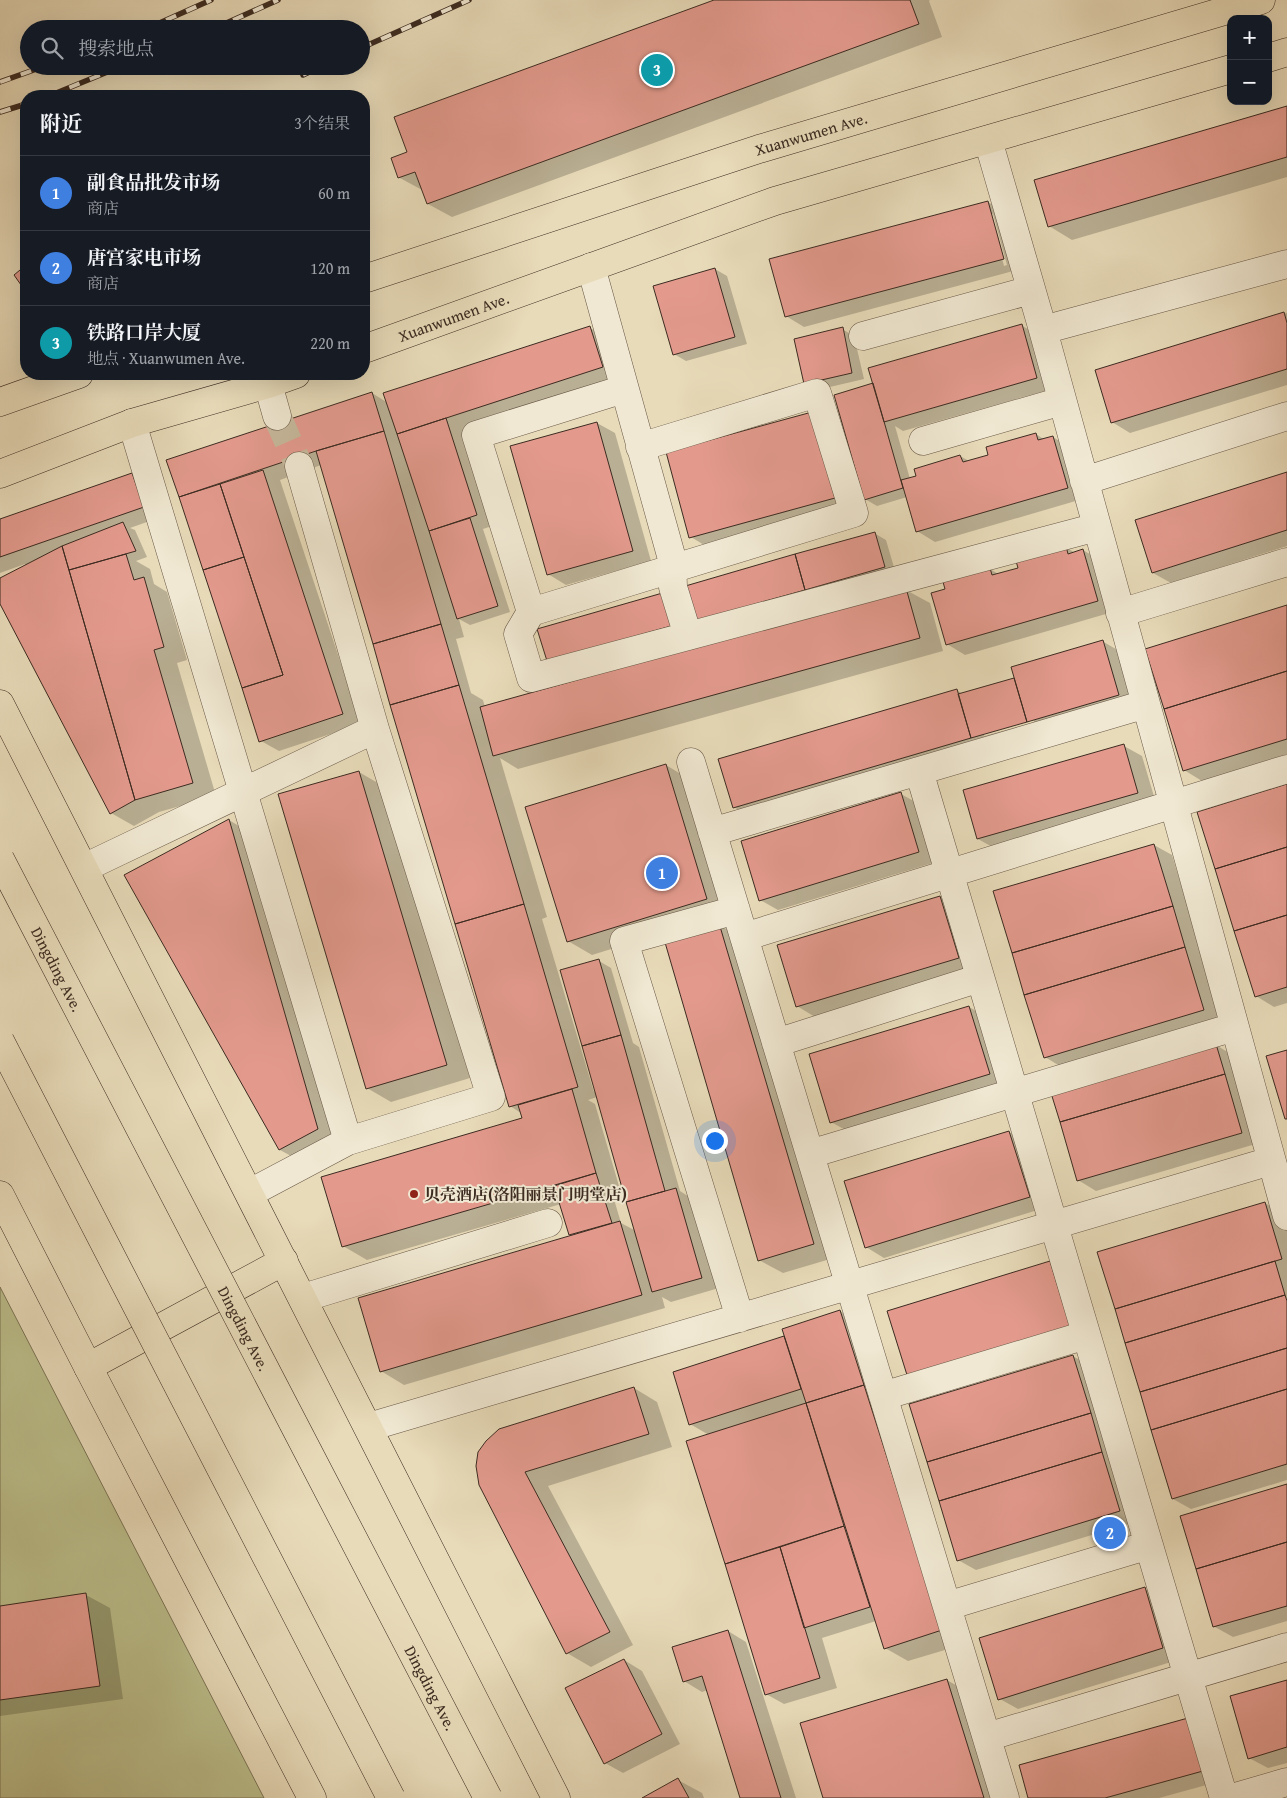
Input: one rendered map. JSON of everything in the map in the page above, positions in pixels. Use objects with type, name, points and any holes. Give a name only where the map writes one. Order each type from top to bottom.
[{"type":"main road","name":"Xuanwumen Ave.","points":[[370,277],[759,149],[1261,0]]},
{"type":"main road","points":[[1272,57],[1287,52]]},
{"type":"main road","name":"Xuanwumen Ave.","points":[[370,347],[775,201],[1227,70]]},
{"type":"main road","points":[[0,402],[62,380]]},
{"type":"main road","points":[[0,474],[132,423],[279,380]]},
{"type":"main road","points":[[0,704],[556,1798]]},
{"type":"main road","name":"Dingding Ave.","points":[[0,859],[488,1798]]},
{"type":"main road","points":[[0,1040],[391,1798]]},
{"type":"main road","points":[[0,1195],[312,1798]]},
{"type":"main road","points":[[88,1367],[284,1261]]},
{"type":"lane","points":[[988,140],[1043,330],[1287,1216]]},
{"type":"lane","points":[[1043,330],[1287,264]]},
{"type":"lane","points":[[591,267],[672,559],[673,587],[688,636]]},
{"type":"lane","points":[[864,336],[1031,290]]},
{"type":"lane","points":[[268,384],[277,416]]},
{"type":"lane","points":[[531,612],[476,435],[624,389]]},
{"type":"lane","points":[[640,447],[817,393],[854,513],[531,612],[518,634],[530,678],[1097,527]]},
{"type":"lane","points":[[923,441],[1062,401]]},
{"type":"lane","points":[[1084,481],[1287,416]]},
{"type":"lane","points":[[132,423],[348,1142]]},
{"type":"lane","points":[[250,1193],[348,1142],[491,1097],[375,729],[299,466]]},
{"type":"lane","points":[[1120,613],[1287,562]]},
{"type":"lane","points":[[712,832],[1146,704]]},
{"type":"lane","points":[[84,868],[375,729]]},
{"type":"lane","points":[[691,762],[1005,1798]]},
{"type":"lane","points":[[744,937],[1287,769]]},
{"type":"lane","points":[[919,771],[1224,1798]]},
{"type":"lane","points":[[736,910],[624,941],[740,1318]]},
{"type":"lane","points":[[776,1043],[980,978]]},
{"type":"lane","points":[[810,1154],[1234,1027]]},
{"type":"lane","points":[[369,1427],[1271,1161]]},
{"type":"lane","points":[[303,1298],[548,1222]]},
{"type":"lane","points":[[883,1396],[1086,1335]]},
{"type":"lane","points":[[947,1606],[1149,1545]]},
{"type":"lane","points":[[987,1737],[1287,1647]]},
{"type":"lane","points":[[1232,1798],[1287,1782]]},
{"type":"green space","points":[[0,1287],[264,1798],[0,1798]]},
{"type":"building","points":[[714,0],[910,0],[919,24],[427,204],[415,172],[398,178],[391,158],[407,152],[394,117]]},
{"type":"building","points":[[1287,106],[1287,157],[1048,227],[1034,180]]},
{"type":"building","points":[[988,201],[1004,259],[785,317],[769,259]]},
{"type":"building","points":[[715,268],[735,337],[673,355],[653,286]]},
{"type":"building","points":[[20,270],[20,284],[14,275]]},
{"type":"building","points":[[1284,312],[1287,323],[1287,369],[1111,423],[1095,370]]},
{"type":"building","points":[[1022,324],[1037,378],[884,422],[868,368]]},
{"type":"building","points":[[590,326],[603,367],[397,434],[383,393]]},
{"type":"building","points":[[843,327],[852,373],[804,384],[794,339]]},
{"type":"building","points":[[873,383],[903,488],[864,500],[834,395]]},
{"type":"building","points":[[372,392],[384,431],[316,451],[179,497],[166,460]]},
{"type":"building","points":[[812,412],[835,498],[689,538],[666,452]]},
{"type":"building","points":[[446,418],[477,515],[429,531],[397,434]]},
{"type":"building","points":[[597,422],[633,551],[547,575],[510,446]]},
{"type":"building","points":[[384,431],[441,624],[373,644],[316,451]]},
{"type":"building","points":[[1036,433],[1038,440],[1053,436],[1068,488],[916,532],[901,480],[916,476],[914,469],[960,455],[963,462],[988,455],[986,447]]},
{"type":"building","points":[[263,470],[343,714],[259,742],[242,688],[283,675],[220,484]]},
{"type":"building","points":[[1287,472],[1287,530],[1152,573],[1135,520]]},
{"type":"building","points":[[132,473],[144,507],[0,557],[0,519]]},
{"type":"building","points":[[220,484],[244,557],[203,570],[179,497]]},
{"type":"building","points":[[470,518],[498,606],[457,619],[429,531]]},
{"type":"building","points":[[123,522],[136,551],[69,570],[62,546]]},
{"type":"building","points":[[875,532],[885,567],[805,590],[795,554]]},
{"type":"building","points":[[62,546],[135,800],[110,814],[0,604],[0,578]]},
{"type":"building","points":[[1066,546],[1068,554],[1083,549],[1098,601],[946,645],[931,593],[945,589],[943,582],[990,568],[992,575],[1018,568],[1016,561]]},
{"type":"building","points":[[126,554],[134,580],[144,577],[164,647],[154,650],[193,783],[135,800],[69,570]]},
{"type":"building","points":[[795,554],[805,590],[692,622],[682,587]]},
{"type":"building","points":[[244,557],[283,675],[242,688],[203,570]]},
{"type":"building","points":[[906,588],[920,638],[493,756],[480,707]]},
{"type":"building","points":[[666,592],[675,625],[547,661],[537,629]]},
{"type":"building","points":[[1287,605],[1287,671],[1164,709],[1145,649]]},
{"type":"building","points":[[441,624],[459,685],[390,705],[373,644]]},
{"type":"building","points":[[1103,640],[1119,695],[1027,722],[1011,667]]},
{"type":"building","points":[[1287,671],[1287,739],[1183,771],[1164,709]]},
{"type":"building","points":[[1014,678],[1027,722],[971,738],[958,694]]},
{"type":"building","points":[[459,685],[524,904],[455,924],[390,705]]},
{"type":"building","points":[[957,689],[971,738],[733,808],[718,759]]},
{"type":"building","points":[[1124,744],[1138,793],[977,839],[963,790]]},
{"type":"building","points":[[666,764],[707,899],[567,942],[525,807]]},
{"type":"building","points":[[359,771],[447,1065],[366,1089],[278,794]]},
{"type":"building","points":[[1287,784],[1287,847],[1215,869],[1197,812]]},
{"type":"building","points":[[901,792],[919,852],[759,901],[741,841]]},
{"type":"building","points":[[229,819],[318,1129],[279,1150],[124,875]]},
{"type":"building","points":[[1154,844],[1173,906],[1012,953],[993,891]]},
{"type":"building","points":[[1287,847],[1287,915],[1234,931],[1215,869]]},
{"type":"building","points":[[940,896],[959,958],[796,1007],[777,945]]},
{"type":"building","points":[[524,904],[578,1087],[509,1107],[455,924]]},
{"type":"building","points":[[1173,906],[1185,947],[1024,995],[1012,953]]},
{"type":"building","points":[[1287,915],[1287,987],[1255,997],[1234,931]]},
{"type":"building","points":[[719,923],[814,1244],[758,1261],[664,939]]},
{"type":"building","points":[[1185,947],[1204,1010],[1044,1058],[1024,995]]},
{"type":"building","points":[[599,959],[621,1035],[582,1046],[560,970]]},
{"type":"building","points":[[969,1006],[990,1074],[830,1123],[809,1054]]},
{"type":"building","points":[[621,1035],[665,1191],[626,1202],[582,1046]]},
{"type":"building","points":[[1216,1044],[1225,1074],[1060,1122],[1051,1093]]},
{"type":"building","points":[[1287,1050],[1287,1119],[1285,1119],[1266,1056]]},
{"type":"building","points":[[1225,1074],[1242,1133],[1077,1181],[1060,1122]]},
{"type":"building","points":[[572,1089],[596,1173],[342,1247],[321,1177],[522,1118],[518,1105]]},
{"type":"building","points":[[1009,1131],[1030,1197],[865,1248],[844,1181]]},
{"type":"building","points":[[596,1173],[612,1223],[569,1235],[554,1186]]},
{"type":"building","points":[[676,1188],[702,1278],[652,1292],[626,1202]]},
{"type":"building","points":[[1265,1202],[1282,1259],[1115,1309],[1097,1252]]},
{"type":"building","points":[[620,1221],[642,1295],[380,1372],[358,1298]]},
{"type":"building","points":[[1050,1261],[1070,1326],[907,1375],[887,1311]]},
{"type":"building","points":[[1275,1261],[1285,1295],[1125,1343],[1115,1309]]},
{"type":"building","points":[[1285,1295],[1287,1301],[1287,1348],[1140,1392],[1125,1343]]},
{"type":"building","points":[[840,1310],[864,1385],[806,1403],[782,1329]]},
{"type":"building","points":[[784,1336],[801,1389],[689,1425],[673,1372]]},
{"type":"building","points":[[1287,1348],[1287,1389],[1151,1430],[1140,1392]]},
{"type":"building","points":[[1073,1355],[1091,1413],[927,1462],[909,1404]]},
{"type":"building","points":[[864,1385],[942,1630],[884,1649],[806,1403]]},
{"type":"building","points":[[634,1387],[649,1434],[525,1472],[610,1632],[566,1654],[479,1485],[476,1466],[478,1452],[486,1441],[499,1429]]},
{"type":"building","points":[[1287,1389],[1287,1464],[1172,1499],[1151,1430]]},
{"type":"building","points":[[806,1403],[844,1526],[725,1564],[686,1441]]},
{"type":"building","points":[[1091,1413],[1102,1452],[939,1501],[927,1462]]},
{"type":"building","points":[[1102,1452],[1120,1511],[957,1561],[939,1501]]},
{"type":"building","points":[[1287,1484],[1287,1542],[1196,1569],[1180,1516]]},
{"type":"building","points":[[844,1526],[870,1607],[804,1628],[780,1547]]},
{"type":"building","points":[[1287,1542],[1287,1606],[1213,1627],[1196,1569]]},
{"type":"building","points":[[780,1547],[820,1678],[765,1695],[725,1564]]},
{"type":"building","points":[[1145,1587],[1163,1648],[998,1700],[979,1638]]},
{"type":"building","points":[[86,1593],[100,1686],[0,1700],[0,1606]]},
{"type":"building","points":[[728,1630],[781,1798],[740,1798],[702,1676],[683,1682],[672,1647]]},
{"type":"building","points":[[624,1659],[662,1734],[604,1764],[565,1688]]},
{"type":"building","points":[[947,1679],[984,1798],[823,1798],[800,1723]]},
{"type":"building","points":[[1287,1680],[1287,1747],[1248,1759],[1230,1696]]},
{"type":"building","points":[[1188,1718],[1203,1771],[1105,1798],[1028,1798],[1019,1765]]},
{"type":"building","points":[[678,1778],[689,1798],[642,1798]]},
{"type":"tunnel","points":[[277,416],[299,466]]},
{"type":"railway","points":[[166,20],[211,0]]},
{"type":"railway","points":[[233,20],[278,0]]},
{"type":"railway","points":[[370,44],[469,0]]},
{"type":"railway","points":[[0,82],[20,75]]},
{"type":"railway","points":[[64,90],[100,75]]},
{"type":"railway","points":[[0,112],[20,106]]},
{"type":"place","name":"铁路口岸大厦","points":[[657,70]]},
{"type":"place","name":"副食品批发市场","points":[[662,873]]},
{"type":"place","name":"贝壳酒店(洛阳丽景门明堂店)","points":[[414,1194]]},
{"type":"place","name":"唐宫家电市场","points":[[1110,1533]]}]
